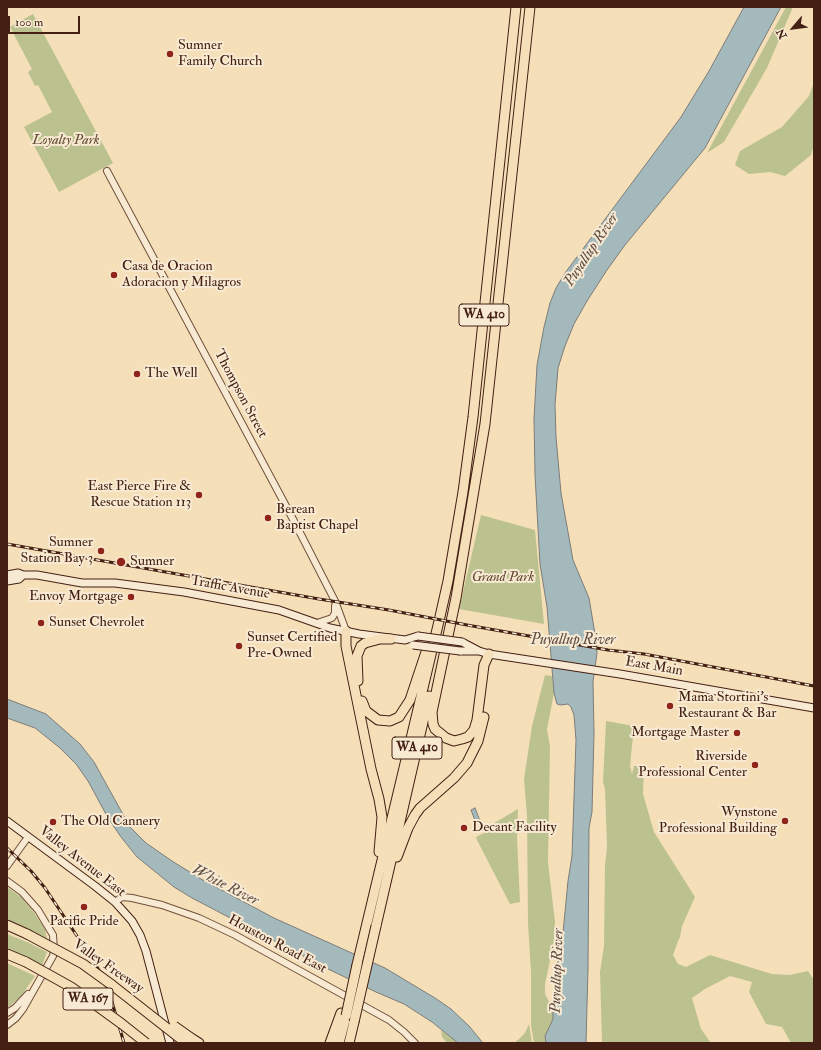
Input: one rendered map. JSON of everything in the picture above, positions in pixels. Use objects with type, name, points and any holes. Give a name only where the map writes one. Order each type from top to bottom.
[{"type":"highway","name":"WA 410","points":[[343,1014],[348,989],[357,965],[439,621],[460,515],[473,417],[516,7]]},
{"type":"highway","name":"WA 410","points":[[349,1043],[439,656],[458,583],[478,471],[486,417],[530,7]]},
{"type":"highway","points":[[458,583],[432,712],[435,729],[446,738],[454,741],[462,739],[468,737],[474,730],[478,720],[484,665],[489,654]]},
{"type":"highway","points":[[346,632],[363,705],[371,716],[382,721],[390,721],[400,717],[410,700],[424,656],[439,621]]},
{"type":"highway","points":[[346,632],[346,646],[382,817],[379,855],[372,899]]},
{"type":"highway","points":[[358,681],[357,656],[358,650],[361,646],[380,639],[391,639]]},
{"type":"highway","points":[[379,914],[403,840],[415,815],[424,804],[454,778],[467,763],[478,741],[484,719],[490,666],[489,654]]},
{"type":"highway","name":"Valley Freeway","points":[[7,926],[27,934],[83,964],[132,994],[188,1041],[199,1043]]},
{"type":"highway","name":"WA 167","points":[[7,954],[26,962],[71,987],[146,1043]]},
{"type":"highway","points":[[330,1043],[343,1014]]},
{"type":"highway","points":[[339,1043],[343,1014]]},
{"type":"main road","name":"Traffic Avenue","points":[[7,575],[18,573],[23,575],[82,583],[115,584],[184,592],[279,610],[346,632],[391,639],[405,640],[418,636],[462,642],[479,651],[489,654]]},
{"type":"main road","name":"Traffic Avenue","points":[[7,581],[19,579],[23,575]]},
{"type":"main road","name":"Traffic Avenue","points":[[405,640],[413,645],[460,651],[479,651]]},
{"type":"main road","name":"East Main","points":[[489,654],[620,674],[814,708]]},
{"type":"main road","name":"Valley Avenue East","points":[[7,821],[115,902],[132,921],[142,941],[170,1043]]},
{"type":"street","name":"Thompson Street","points":[[107,171],[295,523],[335,601],[346,632]]},
{"type":"street","points":[[317,623],[330,619],[333,616],[336,611],[335,601]]},
{"type":"street","points":[[7,866],[28,837]]},
{"type":"street","points":[[7,881],[22,892],[38,910],[52,935],[54,950],[53,956],[21,1012],[7,1025]]},
{"type":"street","name":"Houston Road East","points":[[115,902],[122,897],[132,898],[147,901],[199,918],[235,935],[389,1020],[416,1043]]},
{"type":"street","points":[[7,1013],[19,1004],[36,984]]},
{"type":"green space","points":[[786,7],[793,7],[767,68],[724,142],[707,153]]},
{"type":"green space","name":"Loyalty Park","points":[[33,14],[113,163],[59,192],[24,127],[52,112],[38,85],[35,86],[28,72],[32,69],[10,27]]},
{"type":"green space","points":[[814,82],[814,145],[811,155],[785,176],[770,172],[749,174],[735,165],[740,151],[782,127],[809,96]]},
{"type":"green space","name":"Grand Park","points":[[481,515],[535,530],[544,624],[459,609]]},
{"type":"green space","points":[[545,675],[552,676],[554,693],[547,729],[550,747],[548,862],[555,922],[554,941],[545,984],[545,994],[553,1009],[553,1019],[545,1036],[546,1043],[534,1043],[531,1025],[527,816],[524,779],[532,726]]},
{"type":"green space","points":[[606,721],[634,726],[630,766],[632,774],[634,766],[639,766],[639,768],[641,768],[644,766],[643,794],[654,832],[695,897],[682,926],[680,937],[673,955],[678,964],[686,967],[710,955],[772,974],[790,975],[808,971],[814,980],[814,1043],[791,1043],[782,1027],[766,1024],[749,992],[752,982],[730,976],[705,989],[692,998],[701,1029],[711,1043],[602,1043],[600,972],[604,946],[605,865],[607,847],[605,789],[603,782]]},
{"type":"green space","points":[[518,809],[517,838],[520,902],[510,904],[476,837],[486,832],[486,828]]},
{"type":"green space","points":[[7,887],[21,897],[32,910],[45,929],[47,939],[7,919]]},
{"type":"green space","points":[[7,934],[47,952],[42,966],[7,950]]},
{"type":"green space","points":[[7,963],[35,976],[22,995],[7,1007]]},
{"type":"green space","points":[[529,1024],[532,1043],[506,1043],[515,1042],[519,1039],[525,1033]]},
{"type":"green space","points":[[441,1030],[458,1043],[447,1043],[442,1037]]},
{"type":"water","name":"Puyallup River","points":[[744,7],[781,7],[705,148],[625,245],[587,301],[574,324],[558,368],[555,405],[561,493],[573,560],[589,598],[597,653],[593,682],[594,733],[592,812],[589,828],[586,1043],[546,1043],[545,1036],[553,1019],[553,1009],[556,999],[559,952],[562,943],[572,856],[576,740],[574,715],[571,707],[568,704],[557,704],[554,693],[547,607],[540,564],[535,475],[534,419],[537,365],[544,327],[550,303],[556,288],[565,273],[681,117],[709,71]]},
{"type":"water","points":[[7,699],[46,714],[80,744],[94,762],[130,827],[146,843],[201,879],[274,918],[385,968],[451,1009],[469,1026],[483,1043],[458,1043],[432,1022],[404,1004],[328,969],[192,898],[174,887],[137,857],[121,837],[108,818],[88,781],[76,764],[60,748],[35,728],[7,718]]},
{"type":"water","points":[[475,808],[480,821],[476,823],[471,810]]},
{"type":"railway","points":[[7,544],[389,610],[608,650],[644,654],[814,686]]},
{"type":"railway","points":[[7,848],[31,871],[45,888],[91,957],[103,977],[110,995],[124,1043]]},
{"type":"place","name":"Sumner Family Church","points":[[170,54]]},
{"type":"place","name":"Casa de Oracion Adoracion y Milagros","points":[[114,275]]},
{"type":"place","name":"The Well","points":[[137,374]]},
{"type":"place","name":"East Pierce Fire & Rescue Station 113","points":[[199,495]]},
{"type":"place","name":"Berean Baptist Chapel","points":[[268,518]]},
{"type":"place","name":"Sumner Station Bay 3","points":[[101,551]]},
{"type":"place","name":"Sumner","points":[[121,562]]},
{"type":"place","name":"Envoy Mortgage","points":[[131,597]]},
{"type":"place","name":"Sunset Chevrolet","points":[[41,623]]},
{"type":"place","name":"Sunset Certified Pre-Owned","points":[[239,646]]},
{"type":"place","name":"Mama Stortini's Restaurant & Bar","points":[[670,706]]},
{"type":"place","name":"Mortgage Master","points":[[737,733]]},
{"type":"place","name":"Riverside Professional Center","points":[[755,765]]},
{"type":"place","name":"Wynstone Professional Building","points":[[785,821]]},
{"type":"place","name":"The Old Cannery","points":[[53,822]]},
{"type":"place","name":"Decant Facility","points":[[464,828]]},
{"type":"place","name":"Pacific Pride","points":[[84,907]]},
{"type":"water label","name":"White River","points":[[225,886]]}]
